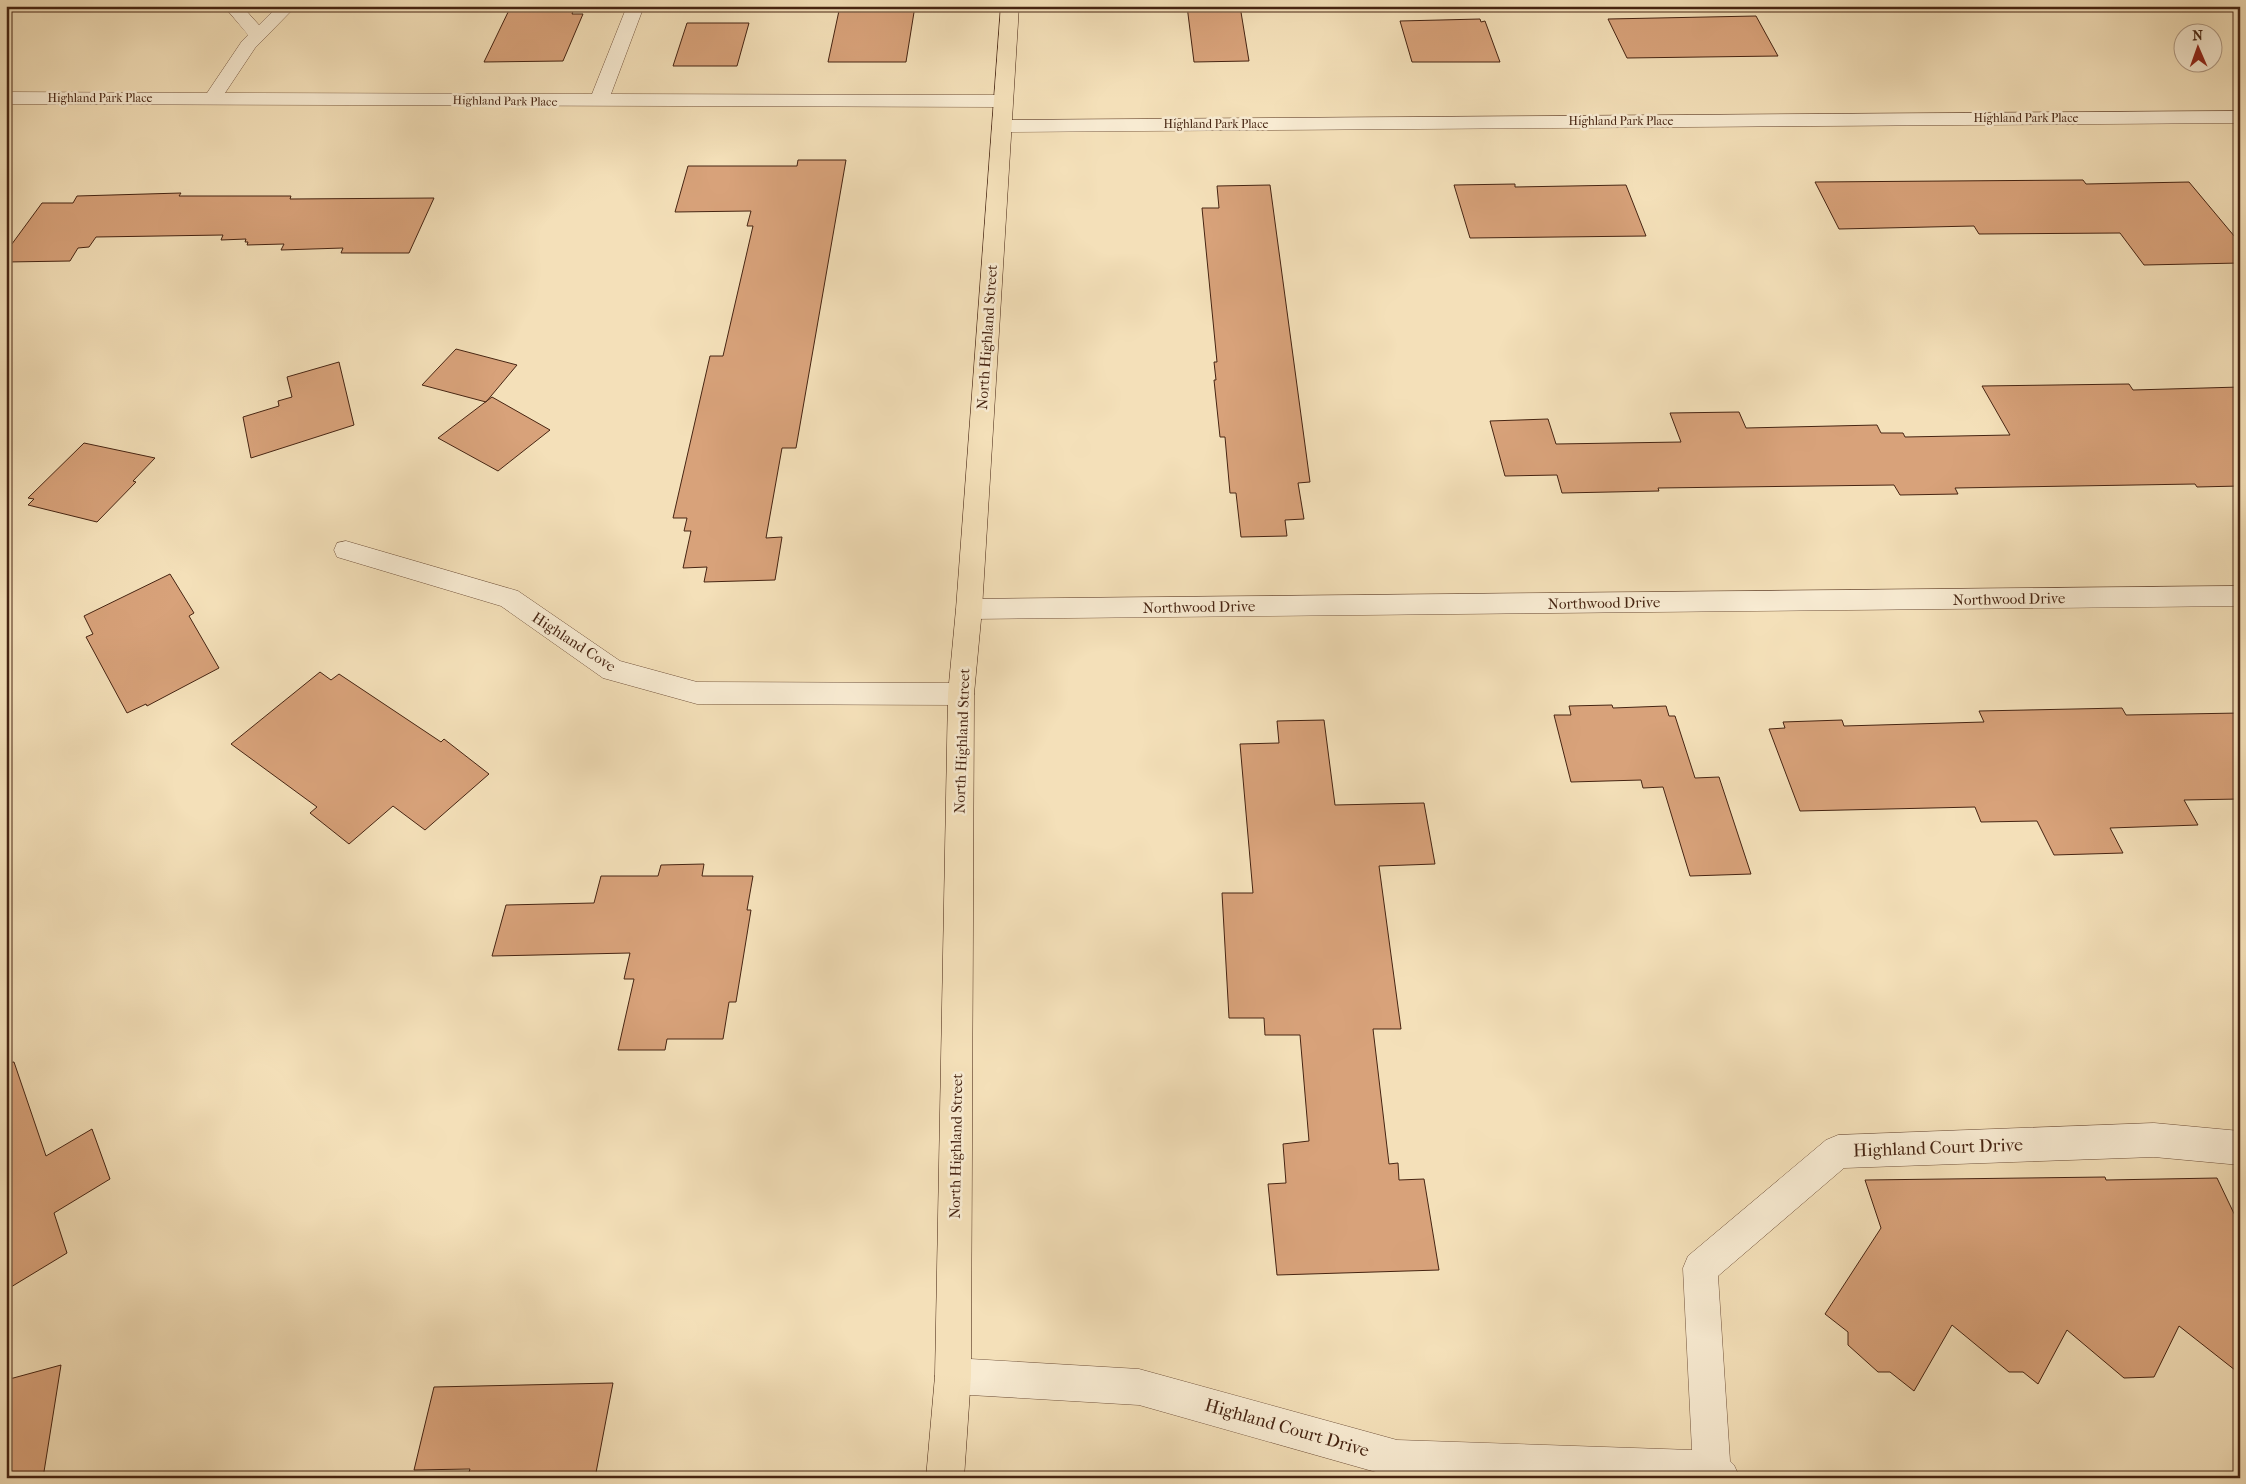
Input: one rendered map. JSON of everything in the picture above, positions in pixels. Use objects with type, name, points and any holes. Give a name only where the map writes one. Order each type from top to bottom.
[{"type":"main road","name":"North Highland Street","points":[[945,1478],[953,1376],[961,694],[969,609],[1010,6]]},
{"type":"street","points":[[232,6],[258,36]]},
{"type":"street","points":[[213,98],[248,45],[288,6]]},
{"type":"street","points":[[599,101],[636,6]]},
{"type":"street","name":"Highland Park Place","points":[[6,98],[599,101],[1002,114],[2240,117]]},
{"type":"street","name":"Highland Cove","points":[[346,550],[509,598],[612,670],[696,694],[961,694]]},
{"type":"street","name":"Northwood Drive","points":[[969,609],[2240,596]]},
{"type":"street","name":"Highland Court Drive","points":[[953,1376],[1139,1387],[1397,1459],[1717,1473],[1700,1268],[1838,1152],[2154,1140],[2240,1148]]},
{"type":"building","points":[[511,6],[575,6],[572,14],[583,14],[563,61],[484,62]]},
{"type":"building","points":[[840,6],[915,6],[906,62],[828,62]]},
{"type":"building","points":[[1187,6],[1240,6],[1249,61],[1194,62]]},
{"type":"building","points":[[1756,16],[1778,56],[1627,58],[1608,19]]},
{"type":"building","points":[[1480,19],[1481,22],[1485,21],[1500,62],[1412,62],[1400,21]]},
{"type":"building","points":[[687,23],[749,23],[737,66],[673,66]]},
{"type":"building","points":[[798,160],[846,160],[796,448],[782,448],[766,538],[782,537],[775,580],[704,582],[707,567],[683,568],[691,531],[684,531],[687,518],[673,518],[710,356],[723,356],[753,226],[747,226],[751,211],[675,212],[688,166],[797,166]]},
{"type":"building","points":[[2083,180],[2086,184],[2189,182],[2240,243],[2240,263],[2144,265],[2120,233],[1979,234],[1974,226],[1839,229],[1815,182]]},
{"type":"building","points":[[1515,184],[1515,187],[1626,185],[1646,236],[1470,238],[1454,185]]},
{"type":"building","points":[[1270,185],[1310,482],[1298,483],[1304,519],[1285,520],[1287,536],[1241,537],[1236,493],[1230,493],[1225,437],[1220,437],[1214,380],[1216,380],[1214,362],[1217,362],[1202,208],[1219,208],[1217,186]]},
{"type":"building","points":[[181,193],[179,196],[291,196],[290,199],[434,198],[409,253],[341,253],[343,248],[281,250],[284,244],[247,245],[246,239],[221,240],[223,235],[96,237],[89,247],[78,248],[70,261],[6,262],[6,252],[42,203],[73,203],[77,196]]},
{"type":"building","points":[[456,349],[517,365],[486,402],[422,385]]},
{"type":"building","points":[[339,362],[354,425],[251,458],[243,417],[279,406],[278,401],[292,397],[287,377]]},
{"type":"building","points":[[2129,384],[2133,390],[2240,387],[2240,486],[2197,487],[2195,484],[1955,488],[1958,494],[1900,495],[1894,485],[1658,488],[1659,491],[1562,493],[1557,475],[1505,476],[1490,421],[1548,419],[1556,444],[1681,442],[1670,413],[1739,412],[1746,428],[1877,425],[1881,433],[1903,433],[1905,437],[2010,435],[1982,386]]},
{"type":"building","points":[[492,397],[550,430],[498,471],[438,438]]},
{"type":"building","points":[[84,443],[155,458],[133,481],[136,482],[97,522],[28,505],[34,499],[28,498]]},
{"type":"building","points":[[170,574],[194,613],[189,616],[219,668],[147,706],[146,704],[127,713],[86,637],[93,634],[84,616]]},
{"type":"building","points":[[320,672],[331,680],[339,674],[441,742],[444,739],[489,774],[425,830],[393,806],[349,844],[310,813],[317,807],[231,744]]},
{"type":"building","points":[[1612,705],[1613,708],[1666,706],[1669,716],[1675,716],[1695,778],[1719,777],[1751,874],[1690,876],[1663,787],[1643,788],[1641,780],[1571,782],[1554,715],[1571,715],[1569,706]]},
{"type":"building","points":[[2122,708],[2126,715],[2240,713],[2240,799],[2184,800],[2198,825],[2110,828],[2123,853],[2054,855],[2037,821],[1981,822],[1975,807],[1800,811],[1769,729],[1785,728],[1783,722],[1842,720],[1844,726],[1984,722],[1979,711]]},
{"type":"building","points":[[1324,720],[1335,805],[1424,803],[1435,864],[1379,866],[1401,1029],[1373,1029],[1389,1164],[1398,1163],[1399,1180],[1424,1179],[1439,1270],[1277,1275],[1268,1184],[1286,1183],[1283,1144],[1309,1141],[1300,1035],[1265,1035],[1264,1018],[1229,1018],[1222,893],[1253,893],[1240,744],[1279,743],[1277,721]]},
{"type":"building","points":[[704,864],[702,876],[753,876],[747,910],[751,910],[736,1002],[729,1002],[723,1039],[667,1039],[665,1050],[618,1050],[634,979],[624,979],[630,953],[492,956],[506,905],[594,903],[601,876],[658,876],[661,865]]},
{"type":"building","points":[[14,1062],[46,1156],[92,1129],[110,1179],[54,1213],[67,1253],[6,1290],[6,1063]]},
{"type":"building","points":[[2105,1177],[2106,1180],[2217,1178],[2240,1226],[2240,1374],[2179,1326],[2154,1377],[2124,1378],[2067,1330],[2038,1384],[2023,1372],[2009,1372],[1952,1325],[1914,1391],[1890,1372],[1878,1372],[1848,1345],[1848,1332],[1825,1314],[1881,1228],[1865,1180]]},
{"type":"building","points":[[61,1365],[43,1478],[6,1478],[6,1380]]},
{"type":"building","points":[[613,1383],[595,1478],[467,1478],[470,1469],[414,1470],[434,1387]]}]
